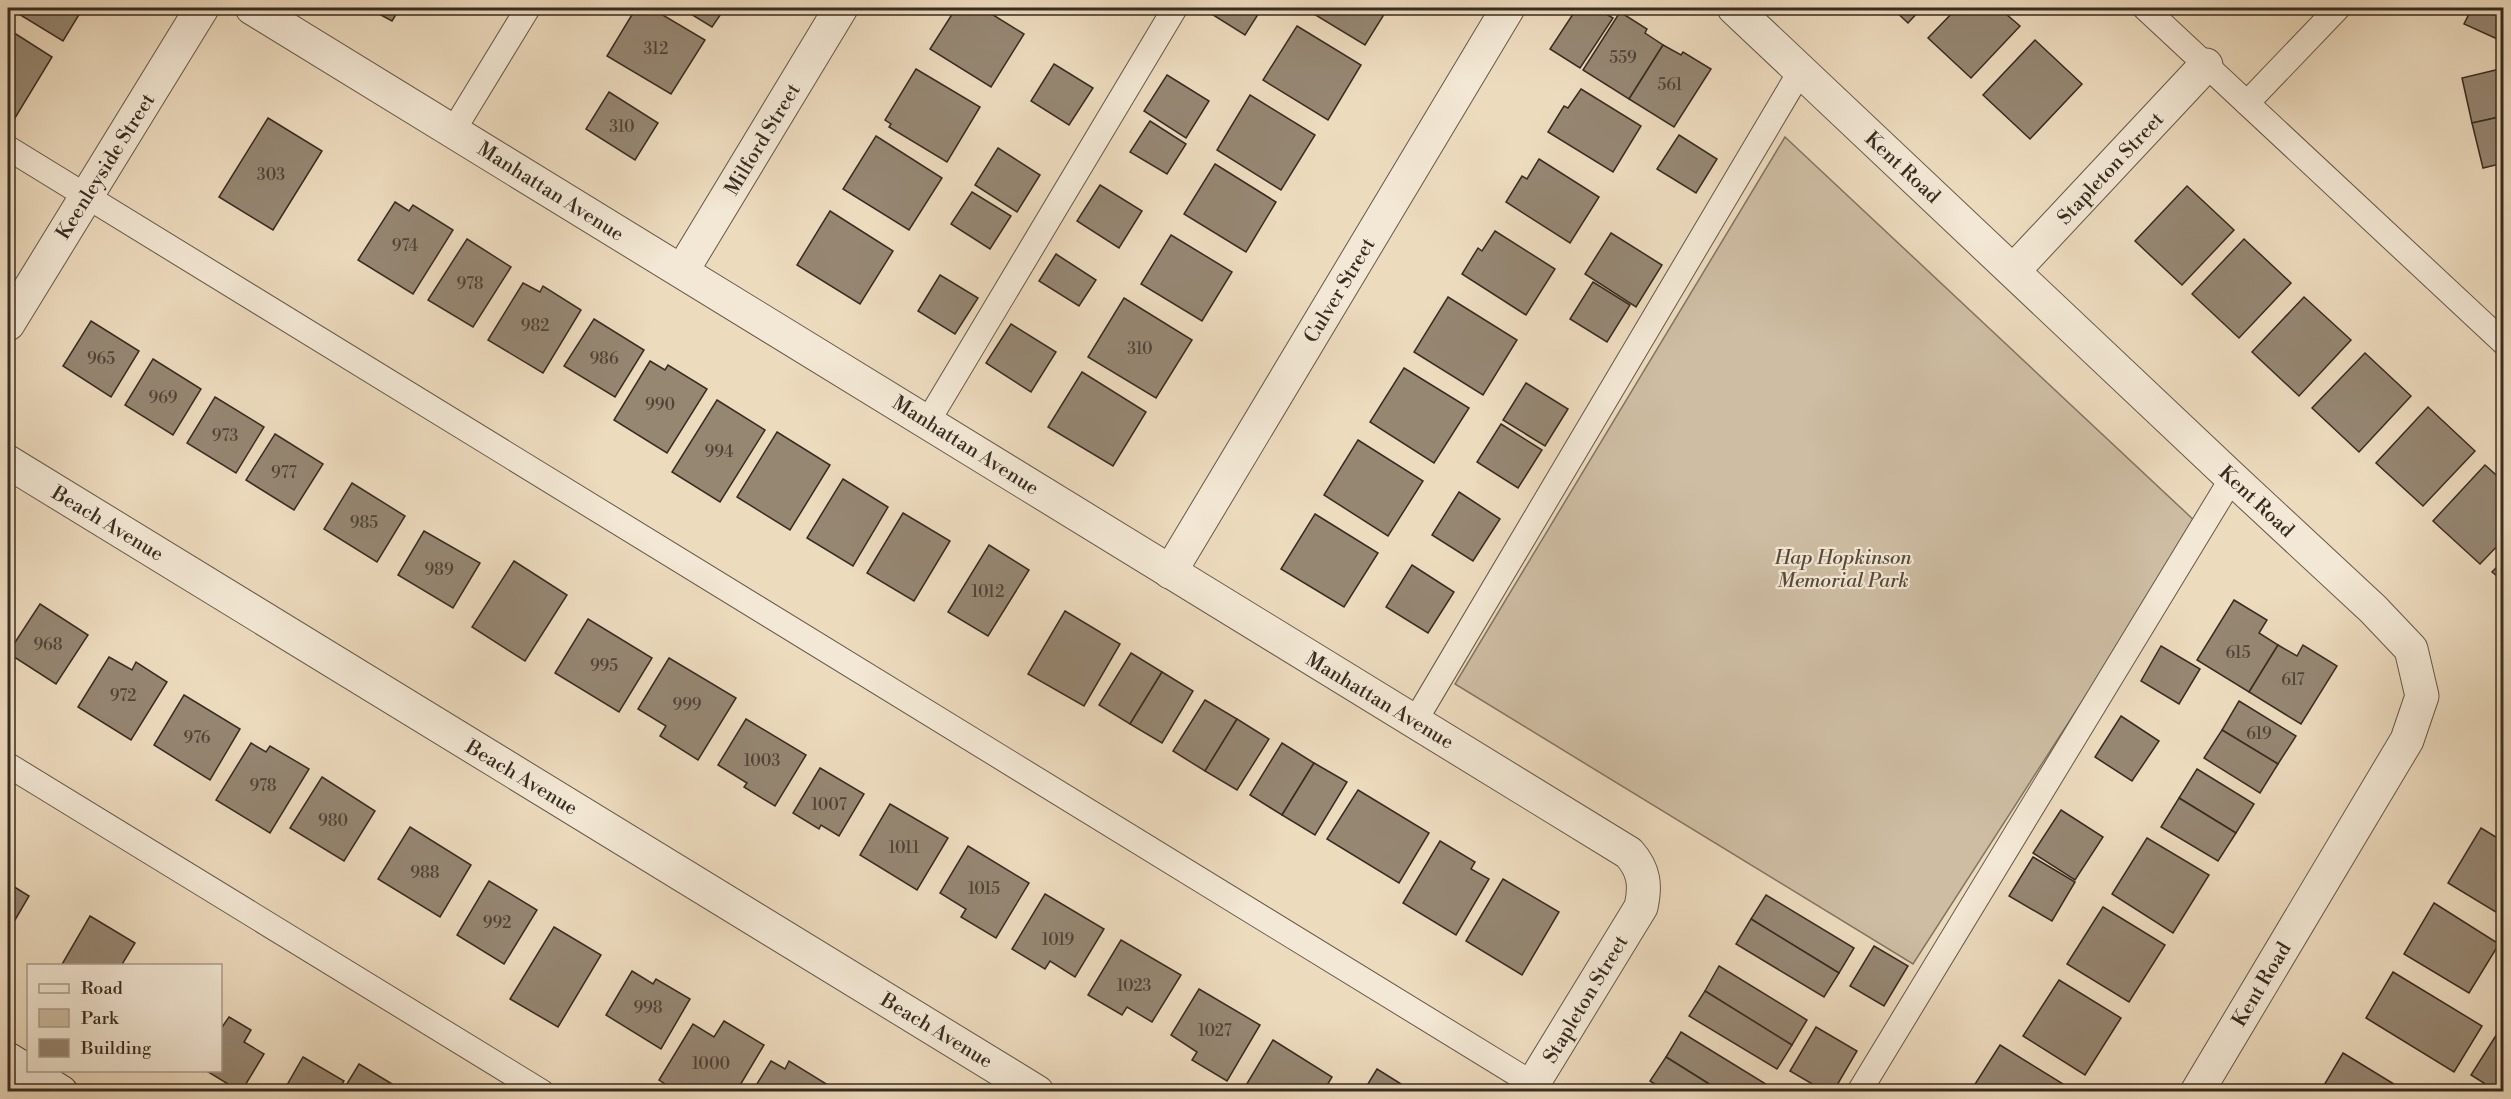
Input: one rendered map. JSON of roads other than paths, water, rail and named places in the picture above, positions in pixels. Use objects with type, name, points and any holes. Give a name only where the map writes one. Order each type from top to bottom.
[{"type":"street","name":"Keenleyside Street","points":[[8,324],[202,8]]},
{"type":"street","name":"Manhattan Avenue","points":[[252,8],[1629,853],[1639,864],[1644,878],[1641,907]]},
{"type":"street","name":"Milford Street","points":[[682,271],[841,8]]},
{"type":"street","name":"Culver Street","points":[[1170,572],[1508,8]]},
{"type":"street","name":"Kent Road","points":[[1734,8],[2373,609],[2411,649],[2422,696],[2407,740],[2197,1092]]},
{"type":"street","name":"Stapleton Street","points":[[2014,270],[2206,65]]},
{"type":"street","name":"Beach Avenue","points":[[8,462],[1037,1092]]},
{"type":"street","name":"Stapleton Street","points":[[1531,1088],[1641,907]]},
{"type":"street","points":[[8,1059],[27,1071]]},
{"type":"street","points":[[29,1072],[61,1092]]},
{"type":"lane","points":[[453,131],[528,8]]},
{"type":"lane","points":[[927,422],[1175,8]]},
{"type":"lane","points":[[2145,8],[2504,343]]},
{"type":"lane","points":[[2247,103],[2338,8]]},
{"type":"lane","points":[[1415,722],[1801,70]]},
{"type":"lane","points":[[8,148],[1531,1088]]},
{"type":"lane","points":[[1859,1092],[2232,478]]},
{"type":"lane","points":[[8,765],[542,1092]]},
{"type":"park label","name":"Hap Hopkinson Memorial Park","points":[[1843,568]]}]
